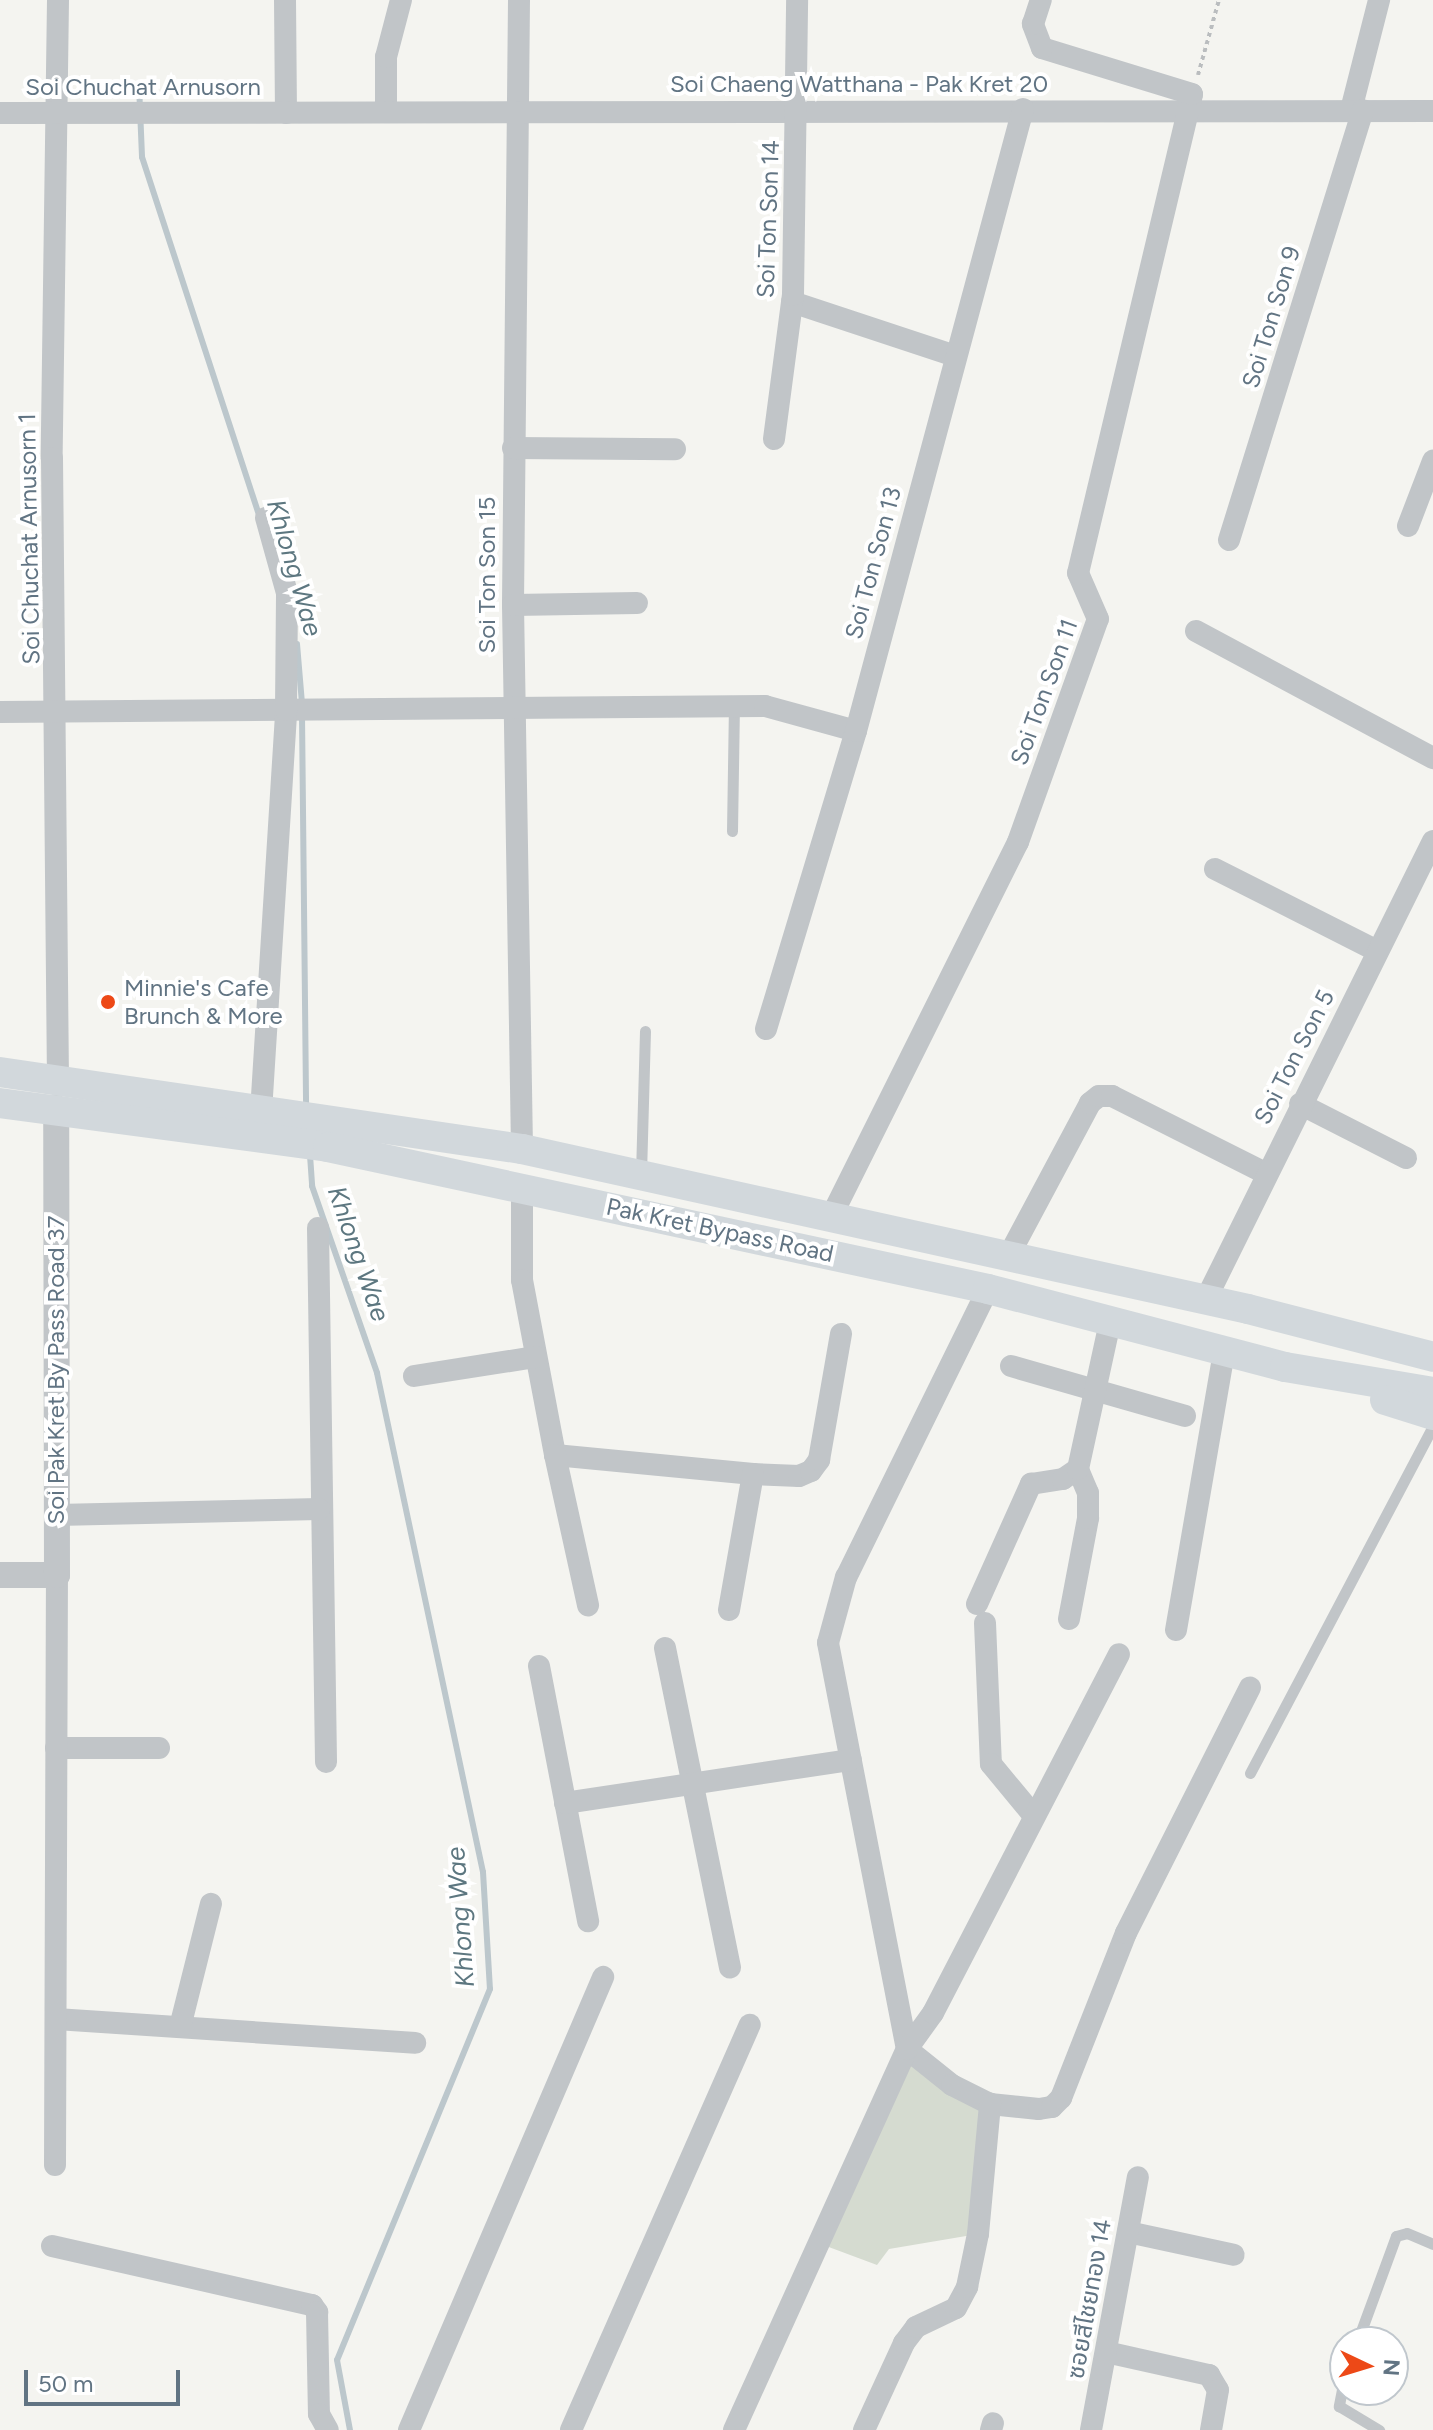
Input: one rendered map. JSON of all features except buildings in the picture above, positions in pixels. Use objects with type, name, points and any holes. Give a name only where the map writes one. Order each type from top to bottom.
[{"type":"main road","name":"Pak Kret Bypass Road","points":[[0,1072],[57,1093],[328,1133],[522,1149],[1206,1299],[1433,1357]]},
{"type":"main road","name":"Pak Kret Bypass Road","points":[[0,1103],[57,1093]]},
{"type":"main road","name":"Pak Kret Bypass Road","points":[[328,1133],[522,1186],[988,1289],[1224,1353],[1285,1367],[1433,1392]]},
{"type":"main road","points":[[1248,1309],[1433,1339]]},
{"type":"main road","points":[[1285,1367],[1433,1415]]},
{"type":"street","name":"Soi Chuchat Arnusorn 1","points":[[57,1093],[57,711],[52,458],[58,0]]},
{"type":"street","points":[[285,0],[286,113]]},
{"type":"street","points":[[386,109],[386,57],[401,0]]},
{"type":"street","name":"Soi Ton Son 15","points":[[519,0],[513,605],[522,1149]]},
{"type":"street","name":"Soi Ton Son 14","points":[[774,439],[792,302],[797,0]]},
{"type":"street","points":[[1041,0],[1033,24],[1042,48],[1190,102]]},
{"type":"street","name":"Soi Ton Son 9","points":[[1229,540],[1357,110],[1379,0]]},
{"type":"street","name":"Soi Chaeng Watthana - Pak Kret 20","points":[[286,113],[519,108],[797,113],[1190,102],[1433,111]]},
{"type":"street","name":"Soi Ton Son 11","points":[[832,1215],[1018,842],[1098,619],[1078,573],[1190,102]]},
{"type":"street","name":"Soi Ton Son 13","points":[[766,1029],[856,731],[1023,109]]},
{"type":"street","name":"Soi Chuchat Arnusorn","points":[[0,113],[286,113]]},
{"type":"street","points":[[792,302],[955,356]]},
{"type":"street","points":[[513,448],[675,449]]},
{"type":"street","points":[[1408,526],[1433,461]]},
{"type":"street","points":[[263,1122],[290,710],[287,593],[266,518]]},
{"type":"street","points":[[513,605],[637,603]]},
{"type":"street","points":[[1196,631],[1433,758]]},
{"type":"street","points":[[0,712],[734,706],[779,707],[856,731]]},
{"type":"street","name":"Soi Ton Son 5","points":[[1206,1299],[1265,1173],[1433,841]]},
{"type":"street","points":[[1215,869],[1377,951]]},
{"type":"street","name":"Soi Pak Kret By Pass Road 37","points":[[57,1093],[57,1575]]},
{"type":"street","points":[[1009,1255],[1090,1103],[1099,1096],[1112,1096],[1265,1173]]},
{"type":"street","points":[[1300,1104],[1406,1158]]},
{"type":"street","points":[[522,1186],[522,1280],[555,1455],[588,1605]]},
{"type":"street","points":[[318,1228],[319,1509],[326,1762]]},
{"type":"street","points":[[988,1289],[846,1577],[828,1643],[907,2049],[952,2085],[990,2104],[1039,2109],[1052,2107],[1061,2098],[1126,1933],[1250,1687]]},
{"type":"street","points":[[1069,1619],[1088,1518],[1088,1493],[1078,1469],[1110,1322]]},
{"type":"street","points":[[555,1455],[799,1476],[819,1460],[841,1334]]},
{"type":"street","points":[[1176,1630],[1224,1353]]},
{"type":"street","points":[[414,1376],[536,1357]]},
{"type":"street","points":[[1011,1366],[1185,1416]]},
{"type":"street","points":[[1034,1816],[991,1764],[981,1614],[1031,1484],[1063,1479],[1078,1469]]},
{"type":"street","points":[[729,1610],[753,1474]]},
{"type":"street","points":[[57,1515],[319,1509]]},
{"type":"street","points":[[0,1575],[57,1575],[55,2165]]},
{"type":"street","points":[[665,1648],[730,1967]]},
{"type":"street","points":[[734,2430],[907,2049],[933,2013],[1119,1654]]},
{"type":"street","points":[[539,1666],[588,1921]]},
{"type":"street","points":[[56,1748],[159,1748]]},
{"type":"street","points":[[565,1803],[851,1760]]},
{"type":"street","points":[[180,2027],[211,1904]]},
{"type":"street","points":[[409,2430],[603,1977]]},
{"type":"street","points":[[56,2019],[415,2043]]},
{"type":"street","points":[[571,2430],[750,2025]]},
{"type":"street","points":[[864,2430],[904,2343],[916,2327],[956,2308],[967,2287],[978,2234],[990,2104]]},
{"type":"street","name":"ซอยสีไชยทอง 14","points":[[1091,2430],[1138,2177]]},
{"type":"street","points":[[1128,2232],[1234,2255]]},
{"type":"street","points":[[52,2246],[312,2305],[317,2312],[319,2414],[328,2430]]},
{"type":"street","points":[[1106,2352],[1209,2375],[1218,2390],[1211,2430]]},
{"type":"lane","points":[[732,831],[734,706]]},
{"type":"lane","points":[[641,1174],[645,1031]]},
{"type":"lane","points":[[1250,1773],[1433,1426]]},
{"type":"lane","points":[[1363,2326],[1396,2236],[1407,2233],[1433,2244]]},
{"type":"lane","points":[[1339,2406],[1379,2430]]},
{"type":"path","points":[[1190,102],[1219,0]]},
{"type":"shaded area","points":[[907,2049],[990,2104],[978,2234],[889,2249],[877,2265],[818,2243]]},
{"type":"waterway","name":"Khlong Wae","points":[[79,83],[139,85],[142,157],[260,518]]},
{"type":"waterway","name":"Khlong Wae","points":[[297,644],[302,704]]},
{"type":"waterway","name":"Khlong Wae","points":[[302,715],[306,1108]]},
{"type":"waterway","name":"Khlong Wae","points":[[310,1155],[312,1186],[377,1373],[483,1872],[490,1989],[337,2360],[350,2430]]},
{"type":"place","name":"Minnie's Cafe Brunch & More","points":[[108,1002]]}]
